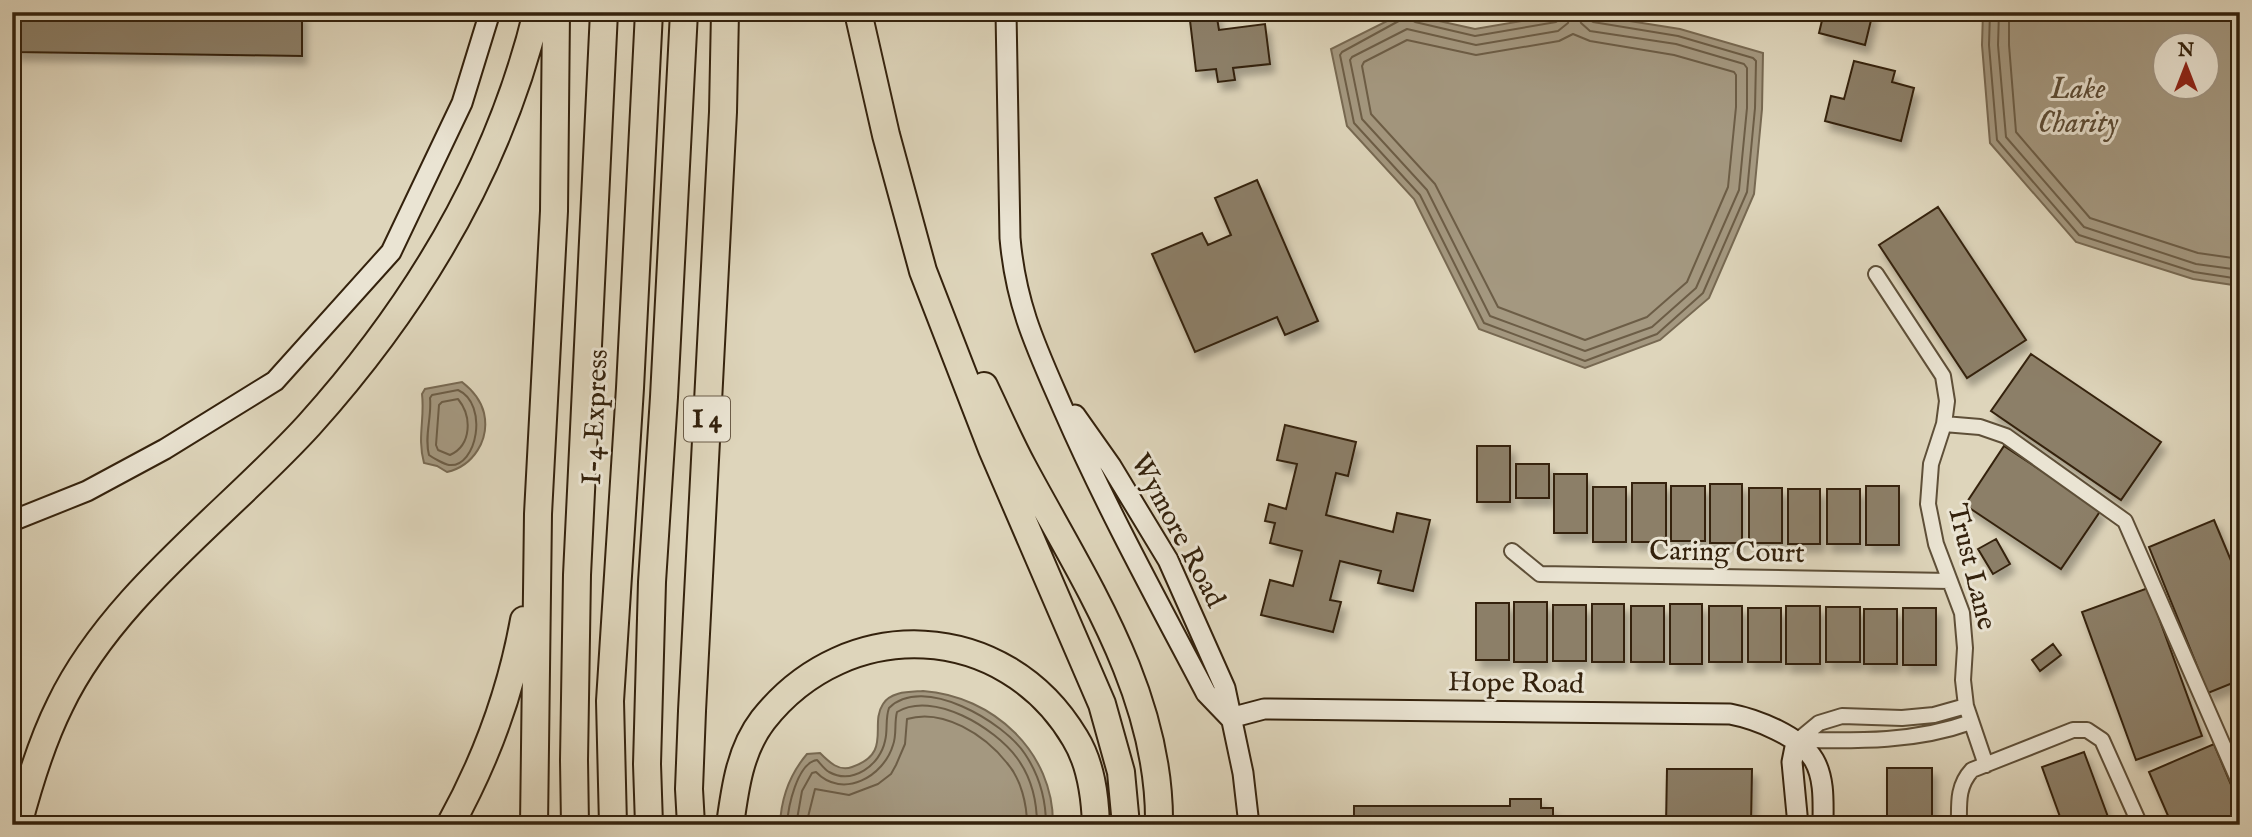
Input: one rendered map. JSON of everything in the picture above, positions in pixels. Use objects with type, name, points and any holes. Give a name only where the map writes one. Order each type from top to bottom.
[{"type":"highway","points":[[19,825],[32,775],[51,725],[61,703],[96,646],[178,554],[315,418],[355,373],[427,272],[450,235],[479,178],[512,93],[537,12]]},
{"type":"highway","points":[[534,825],[538,514],[554,211],[556,12]]},
{"type":"highway","points":[[575,825],[577,575],[604,12]]},
{"type":"highway","name":"I-4 Express","points":[[613,825],[610,701],[630,388],[649,12]]},
{"type":"highway","points":[[649,825],[647,764],[652,582],[684,12]]},
{"type":"highway","name":"I 4","points":[[691,825],[692,711],[723,112],[725,12]]},
{"type":"highway","points":[[858,12],[903,203],[923,271],[955,358],[1102,704],[1121,772],[1126,825]]},
{"type":"highway","points":[[903,203],[963,343],[1022,465],[1075,560],[1127,664],[1146,724],[1159,794],[1159,825]]},
{"type":"highway","points":[[450,825],[486,752],[507,694],[524,622],[538,514]]},
{"type":"highway","points":[[730,825],[738,769],[762,722],[798,683],[845,656],[897,643],[950,646],[1001,665],[1044,696],[1076,739],[1094,789],[1096,825]]},
{"type":"main road","points":[[12,521],[87,491],[165,449],[275,381],[391,252],[462,103],[490,12]]},
{"type":"main road","name":"Wymore Road","points":[[1006,12],[1013,274],[1034,344],[1092,476],[1206,693],[1230,718]]},
{"type":"main road","name":"Wymore Road","points":[[1052,383],[1111,466],[1168,560],[1225,688],[1243,773],[1249,825]]},
{"type":"main road","name":"Hope Road","points":[[1230,718],[1264,709],[1730,714],[1752,718],[1798,741],[1814,760],[1822,783],[1823,825]]},
{"type":"main road","points":[[1798,741],[1792,762],[1798,825]]},
{"type":"street","name":"Trust Lane","points":[[1875,274],[1943,376],[1947,401],[1944,424],[1931,464],[1928,504],[1936,544],[1962,613],[1966,706],[1986,765]]},
{"type":"street","points":[[1944,424],[1980,427],[2006,436],[2125,521],[2240,784]]},
{"type":"street","name":"Caring Court","points":[[1511,551],[1540,574],[1950,581]]},
{"type":"street","points":[[1798,741],[1819,723],[1842,716],[1902,718],[1934,715],[1966,706]]},
{"type":"street","points":[[1798,741],[1911,738],[1943,732],[1971,722]]},
{"type":"street","points":[[1959,825],[1959,792],[1964,779],[1972,771],[2073,730],[2087,730],[2102,740],[2140,825]]},
{"type":"water","points":[[1573,12],[1680,29],[1763,53],[1762,109],[1754,194],[1709,298],[1660,340],[1585,368],[1479,329],[1414,199],[1347,126],[1331,49],[1403,13],[1475,29]]},
{"type":"water","name":"Lake Charity","points":[[1983,12],[2240,12],[2240,286],[2193,279],[2076,242],[1990,143],[1982,45]]},
{"type":"water","points":[[462,382],[481,404],[484,433],[472,458],[447,472],[424,463],[421,445],[422,394],[425,389]]},
{"type":"water","points":[[923,691],[949,695],[973,704],[995,716],[1015,732],[1031,752],[1043,774],[1051,798],[1053,825],[780,825],[788,787],[807,754],[820,753],[831,763],[843,768],[865,761],[876,746],[879,712],[886,700],[901,693]]},
{"type":"building","points":[[16,12],[302,12],[302,56],[15,52]]},
{"type":"building","points":[[1189,12],[1216,12],[1219,30],[1265,24],[1270,64],[1233,68],[1235,80],[1218,82],[1216,69],[1196,71]]},
{"type":"building","points":[[1824,12],[1873,12],[1865,45],[1819,33]]},
{"type":"building","points":[[1854,61],[1895,71],[1892,82],[1914,88],[1901,141],[1825,121],[1831,96],[1844,99]]},
{"type":"building","points":[[1257,180],[1318,321],[1285,335],[1277,317],[1195,352],[1152,254],[1202,233],[1208,245],[1231,235],[1215,198]]},
{"type":"building","points":[[1938,207],[2026,340],[1967,378],[1879,245]]},
{"type":"building","points":[[2031,354],[2161,442],[2121,500],[1991,411]]},
{"type":"building","points":[[1285,425],[1356,442],[1348,476],[1336,473],[1326,515],[1393,532],[1397,513],[1430,520],[1413,591],[1378,583],[1381,571],[1340,561],[1330,600],[1341,602],[1333,632],[1261,615],[1270,580],[1293,586],[1302,551],[1270,543],[1275,523],[1265,521],[1269,504],[1286,509],[1297,464],[1277,460]]},
{"type":"building","points":[[1477,446],[1510,446],[1510,502],[1477,502]]},
{"type":"building","points":[[2004,446],[2101,510],[2061,569],[1965,505]]},
{"type":"building","points":[[1516,464],[1549,464],[1549,498],[1516,498]]},
{"type":"building","points":[[1554,474],[1587,474],[1587,533],[1554,533]]},
{"type":"building","points":[[1632,483],[1666,483],[1666,542],[1632,542]]},
{"type":"building","points":[[1710,484],[1742,484],[1742,543],[1710,543]]},
{"type":"building","points":[[1671,486],[1705,486],[1705,541],[1671,541]]},
{"type":"building","points":[[1866,486],[1899,486],[1899,545],[1866,545]]},
{"type":"building","points":[[1593,487],[1626,487],[1626,542],[1593,542]]},
{"type":"building","points":[[1749,488],[1782,488],[1782,543],[1749,543]]},
{"type":"building","points":[[1788,489],[1820,489],[1820,544],[1788,544]]},
{"type":"building","points":[[1827,489],[1860,489],[1860,544],[1827,544]]},
{"type":"building","points":[[2214,520],[2240,582],[2240,680],[2208,693],[2149,547]]},
{"type":"building","points":[[1996,539],[2010,564],[1993,574],[1978,549]]},
{"type":"building","points":[[2148,588],[2202,736],[2136,760],[2082,612]]},
{"type":"building","points":[[1514,602],[1547,602],[1547,662],[1514,662]]},
{"type":"building","points":[[1476,603],[1509,603],[1509,660],[1476,660]]},
{"type":"building","points":[[1592,604],[1624,604],[1624,662],[1592,662]]},
{"type":"building","points":[[1670,604],[1702,604],[1702,664],[1670,664]]},
{"type":"building","points":[[1553,605],[1586,605],[1586,661],[1553,661]]},
{"type":"building","points":[[1631,606],[1664,606],[1664,662],[1631,662]]},
{"type":"building","points":[[1709,606],[1742,606],[1742,662],[1709,662]]},
{"type":"building","points":[[1786,606],[1820,606],[1820,664],[1786,664]]},
{"type":"building","points":[[1826,607],[1860,607],[1860,662],[1826,662]]},
{"type":"building","points":[[1748,608],[1781,608],[1781,662],[1748,662]]},
{"type":"building","points":[[1903,608],[1936,608],[1936,665],[1903,665]]},
{"type":"building","points":[[1864,609],[1897,609],[1897,664],[1864,664]]},
{"type":"building","points":[[2053,644],[2061,655],[2040,671],[2032,660]]},
{"type":"building","points":[[2214,744],[2240,806],[2240,825],[2172,825],[2149,772]]},
{"type":"building","points":[[2084,752],[2111,825],[2063,825],[2042,767]]},
{"type":"building","points":[[1887,768],[1932,768],[1932,825],[1887,825]]},
{"type":"building","points":[[1667,769],[1752,769],[1751,825],[1666,825]]},
{"type":"building","points":[[1510,799],[1541,799],[1541,808],[1553,808],[1553,825],[1354,825],[1354,806],[1510,806]]}]
